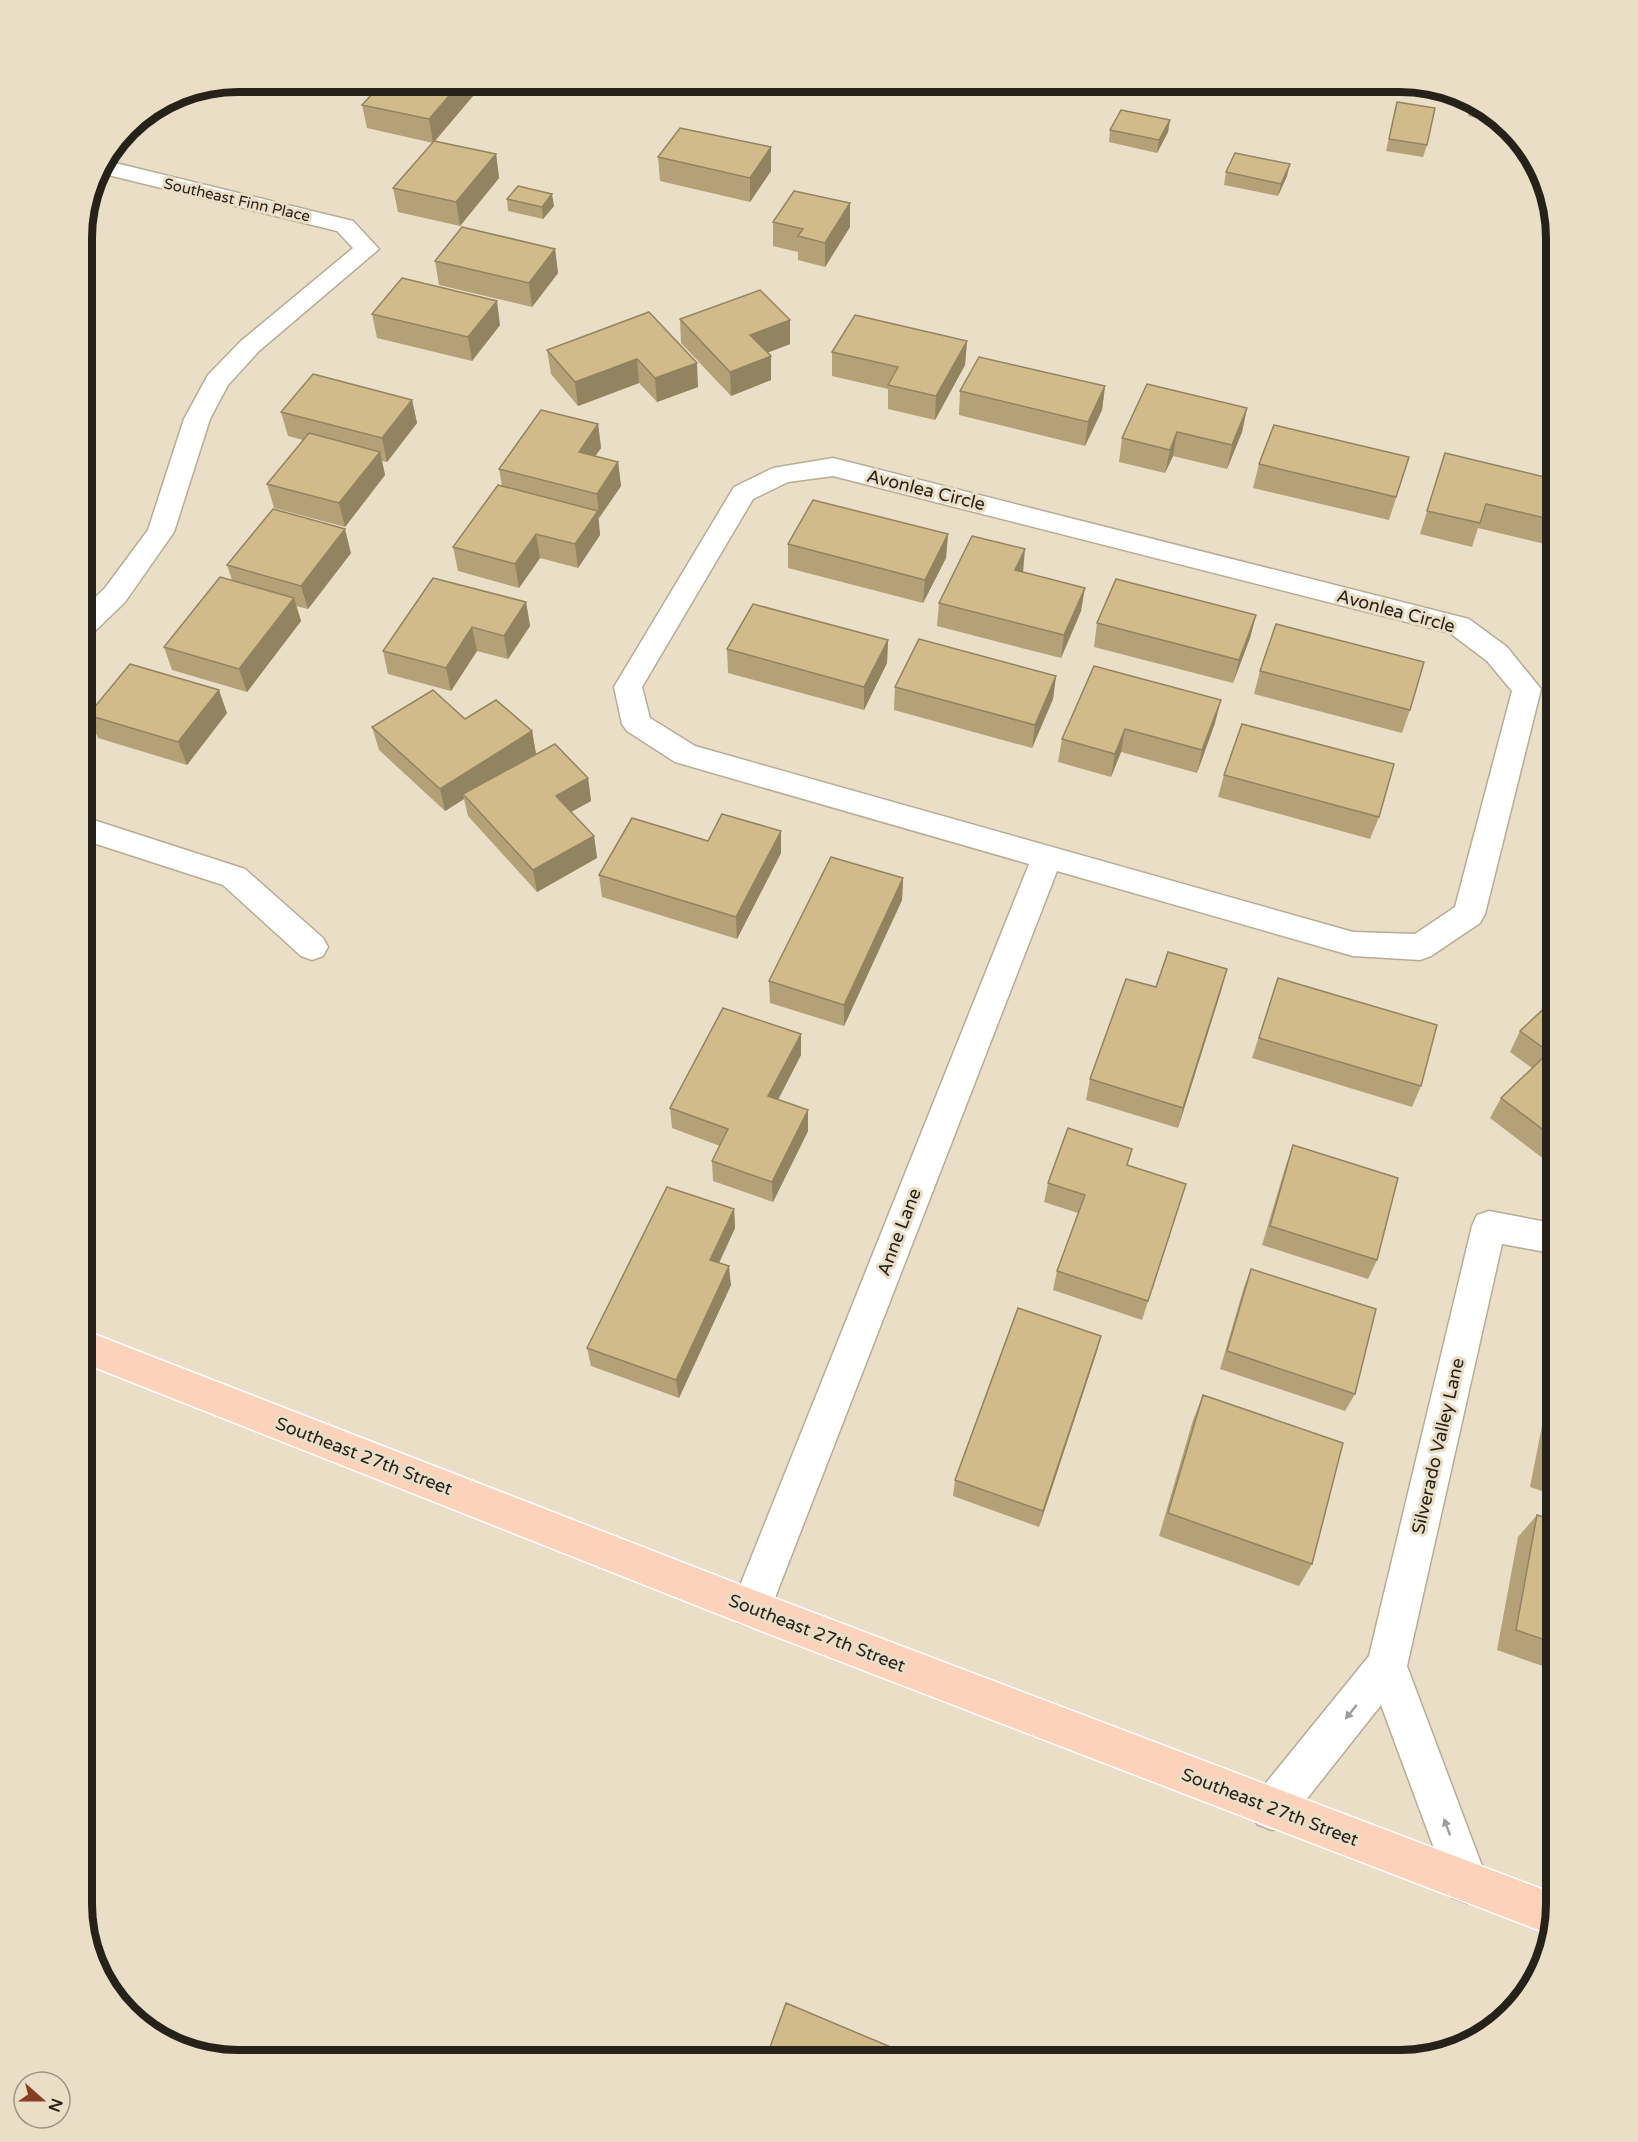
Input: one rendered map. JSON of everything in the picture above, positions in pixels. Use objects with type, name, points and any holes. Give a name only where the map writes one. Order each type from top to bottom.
[{"type":"main road","name":"Southeast 27th Street","points":[[92,1349],[751,1608],[1546,1912]]},
{"type":"street","name":"Southeast Finn Place","points":[[92,617],[115,595],[161,531],[196,419],[217,381],[250,346],[367,249],[345,226],[109,169]]},
{"type":"street","name":"Avonlea Circle","points":[[833,467],[1460,626],[1497,654],[1527,689],[1469,914],[1420,947],[1353,944],[1047,857],[685,754],[637,724],[628,687],[743,493],[782,474],[833,467]]},
{"type":"street","points":[[92,831],[234,878],[312,947]]},
{"type":"street","name":"Anne Lane","points":[[751,1608],[1047,857]]},
{"type":"street","name":"Silverado Valley Lane","points":[[1272,1809],[1387,1666],[1489,1226],[1546,1237]]},
{"type":"street","points":[[1387,1666],[1467,1882]]},
{"type":"building","points":[[374,92],[452,92],[429,119],[362,105]]},
{"type":"building","points":[[1397,102],[1435,108],[1427,145],[1389,139]]},
{"type":"building","points":[[1121,110],[1170,120],[1159,140],[1110,130]]},
{"type":"building","points":[[680,128],[771,147],[750,178],[658,157]]},
{"type":"building","points":[[434,141],[496,154],[456,202],[393,188]]},
{"type":"building","points":[[1235,153],[1290,164],[1281,184],[1226,172]]},
{"type":"building","points":[[518,186],[552,194],[542,207],[507,199]]},
{"type":"building","points":[[794,191],[850,203],[825,243],[798,236],[803,229],[773,222]]},
{"type":"building","points":[[462,227],[555,249],[529,283],[435,261]]},
{"type":"building","points":[[402,278],[497,301],[468,337],[372,314]]},
{"type":"building","points":[[760,290],[790,320],[750,335],[771,356],[730,372],[680,319]]},
{"type":"building","points":[[649,312],[697,363],[655,378],[637,359],[575,382],[547,350]]},
{"type":"building","points":[[855,315],[967,341],[936,396],[888,385],[898,367],[832,352]]},
{"type":"building","points":[[979,357],[1105,386],[1088,422],[960,391]]},
{"type":"building","points":[[313,374],[412,400],[382,438],[281,412]]},
{"type":"building","points":[[1147,384],[1247,408],[1232,445],[1177,432],[1170,450],[1122,438]]},
{"type":"building","points":[[541,410],[598,424],[579,452],[618,462],[597,494],[499,469]]},
{"type":"building","points":[[1274,425],[1409,457],[1396,497],[1259,464]]},
{"type":"building","points":[[309,433],[380,452],[339,503],[267,484]]},
{"type":"building","points":[[1445,453],[1546,477],[1546,518],[1486,504],[1480,523],[1427,511]]},
{"type":"building","points":[[498,485],[598,511],[575,544],[536,534],[515,564],[453,547]]},
{"type":"building","points":[[813,500],[948,534],[925,580],[788,544]]},
{"type":"building","points":[[273,509],[345,529],[301,586],[227,565]]},
{"type":"building","points":[[972,536],[1025,549],[1015,570],[1085,588],[1064,635],[939,603]]},
{"type":"building","points":[[220,577],[294,598],[239,669],[164,647]]},
{"type":"building","points":[[433,578],[526,602],[504,636],[472,627],[446,668],[383,651]]},
{"type":"building","points":[[1116,579],[1256,615],[1239,660],[1097,623]]},
{"type":"building","points":[[753,604],[888,640],[864,687],[727,649]]},
{"type":"building","points":[[1276,624],[1424,662],[1410,710],[1260,671]]},
{"type":"building","points":[[919,639],[1056,676],[1035,725],[895,687]]},
{"type":"building","points":[[130,664],[219,690],[178,742],[92,716],[92,710]]},
{"type":"building","points":[[1094,666],[1221,700],[1202,750],[1125,729],[1115,754],[1062,739]]},
{"type":"building","points":[[433,690],[465,719],[496,700],[532,731],[440,789],[372,727]]},
{"type":"building","points":[[1242,724],[1394,764],[1379,817],[1224,775]]},
{"type":"building","points":[[555,744],[588,778],[556,796],[594,836],[533,870],[463,794]]},
{"type":"building","points":[[722,814],[781,831],[736,917],[599,875],[632,818],[708,841]]},
{"type":"building","points":[[831,857],[903,878],[844,1005],[769,981]]},
{"type":"building","points":[[1168,952],[1227,969],[1183,1108],[1090,1079],[1126,979],[1156,987]]},
{"type":"building","points":[[1278,978],[1437,1025],[1421,1086],[1259,1038]]},
{"type":"building","points":[[1546,1007],[1546,1050],[1520,1031]]},
{"type":"building","points":[[723,1008],[801,1034],[768,1096],[808,1110],[772,1182],[712,1161],[728,1129],[670,1108]]},
{"type":"building","points":[[1546,1055],[1546,1132],[1501,1098]]},
{"type":"building","points":[[1068,1128],[1132,1149],[1127,1165],[1186,1184],[1148,1301],[1057,1271],[1085,1195],[1048,1183]]},
{"type":"building","points":[[1293,1145],[1398,1178],[1377,1260],[1270,1226]]},
{"type":"building","points":[[667,1187],[734,1209],[710,1260],[729,1266],[676,1380],[587,1348]]},
{"type":"building","points":[[1251,1269],[1376,1309],[1355,1394],[1227,1351]]},
{"type":"building","points":[[1018,1308],[1101,1336],[1043,1511],[955,1480]]},
{"type":"building","points":[[1203,1395],[1343,1443],[1312,1564],[1168,1513]]},
{"type":"building","points":[[1546,1455],[1546,1471],[1543,1470]]},
{"type":"building","points":[[1537,1515],[1546,1518],[1546,1640],[1516,1630]]},
{"type":"building","points":[[786,2003],[898,2050],[769,2050]]}]
